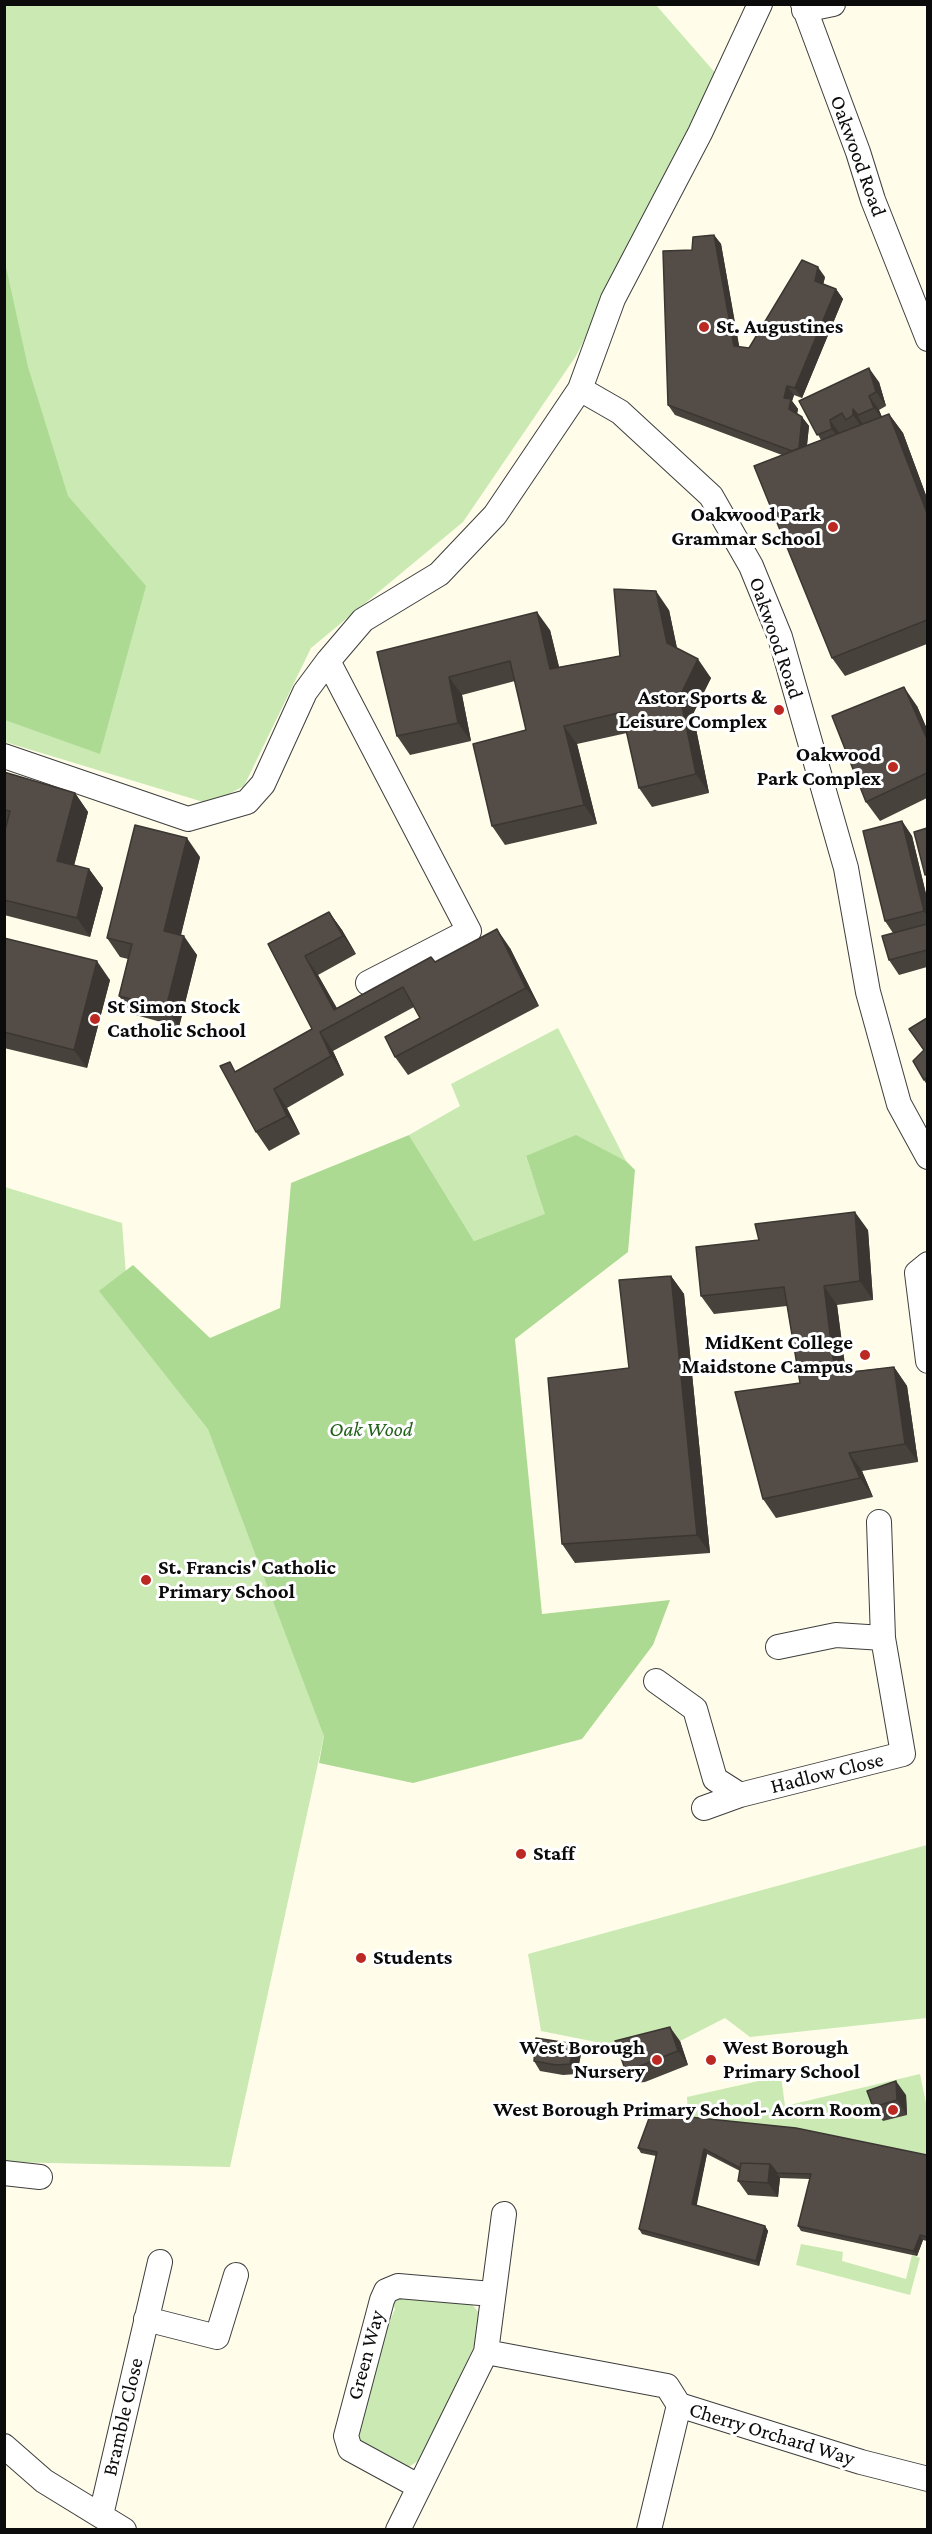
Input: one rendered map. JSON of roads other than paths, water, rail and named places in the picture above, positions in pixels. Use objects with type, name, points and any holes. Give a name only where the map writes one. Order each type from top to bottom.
[{"type":"street","points":[[4,756],[189,819],[247,802],[263,784],[305,692],[328,661],[363,620],[439,574],[495,515],[580,389],[613,299],[700,133],[760,4]]},
{"type":"street","points":[[804,7],[833,4]]},
{"type":"street","name":"Oakwood Road","points":[[804,7],[858,152],[873,200],[927,339]]},
{"type":"street","name":"Oakwood Road","points":[[580,389],[620,412],[711,496],[751,566],[780,638],[846,868],[868,992],[899,1104],[927,1156]]},
{"type":"street","points":[[328,661],[469,931],[368,983]]},
{"type":"street","points":[[927,1264],[917,1273],[927,1361]]},
{"type":"street","name":"Hadlow Close","points":[[704,1808],[740,1795],[903,1754],[883,1638],[879,1522]]},
{"type":"street","points":[[778,1647],[836,1635],[883,1638]]},
{"type":"street","points":[[656,1681],[695,1709],[715,1779],[740,1795]]},
{"type":"street","points":[[4,2173],[40,2177]]},
{"type":"street","points":[[399,2529],[418,2486],[486,2352],[504,2214]]},
{"type":"street","name":"Bramble Close","points":[[100,2515],[160,2262]]},
{"type":"street","points":[[146,2319],[217,2337],[236,2275]]},
{"type":"street","name":"Green Way","points":[[418,2486],[350,2449],[346,2436],[381,2300],[386,2291],[398,2286],[492,2294]]},
{"type":"street","name":"Cherry Orchard Way","points":[[486,2352],[667,2386],[679,2405],[861,2462],[927,2479]]},
{"type":"street","points":[[649,2529],[679,2405]]},
{"type":"street","points":[[4,2446],[44,2481],[124,2529]]},
{"type":"place","name":"St. Augustines","points":[[704,327]]},
{"type":"place","name":"Oakwood Park Grammar School","points":[[833,527]]},
{"type":"place","name":"Astor Sports & Leisure Complex","points":[[779,710]]},
{"type":"place","name":"Oakwood Park Complex","points":[[893,767]]},
{"type":"place","name":"St Simon Stock Catholic School","points":[[95,1019]]},
{"type":"place","name":"MidKent College Maidstone Campus","points":[[865,1355]]},
{"type":"place","name":"St. Francis' Catholic Primary School","points":[[146,1580]]},
{"type":"place","name":"Staff","points":[[521,1854]]},
{"type":"place","name":"Students","points":[[361,1958]]},
{"type":"place","name":"West Borough Nursery","points":[[657,2060]]},
{"type":"place","name":"West Borough Primary School","points":[[711,2060]]},
{"type":"place","name":"West Borough Primary School- Acorn Room","points":[[893,2110]]},
{"type":"park label","name":"Oak Wood","points":[[371,1430]]}]
